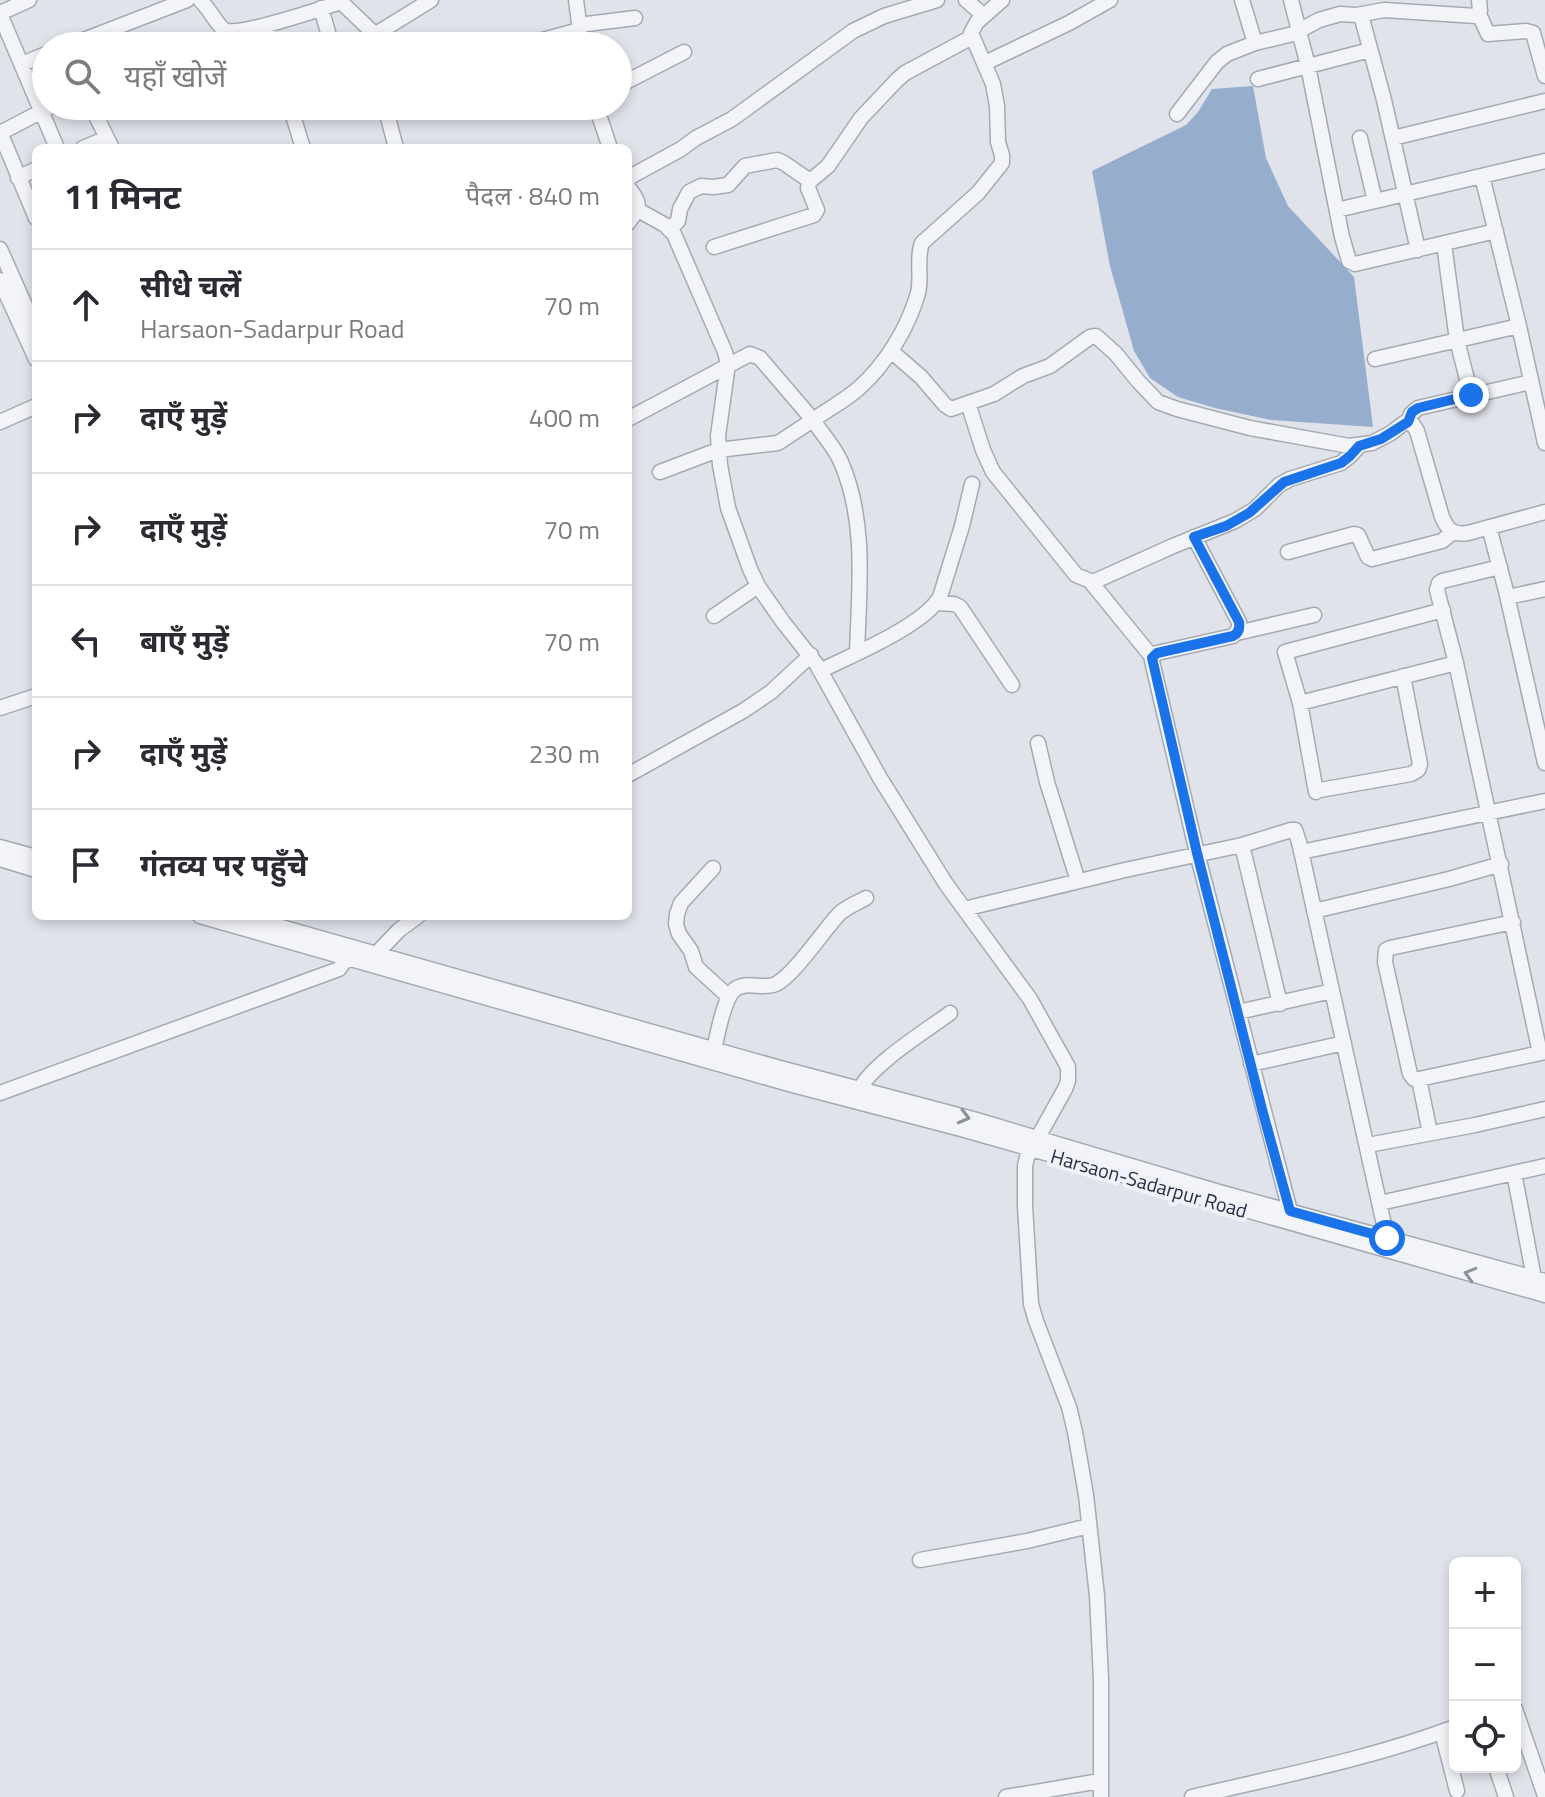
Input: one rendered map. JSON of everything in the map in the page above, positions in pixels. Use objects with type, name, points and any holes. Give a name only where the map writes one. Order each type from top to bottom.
[{"type":"street","points":[[104,32],[187,0]]},
{"type":"street","points":[[200,0],[227,31],[237,32],[266,25],[340,1],[374,32]]},
{"type":"street","points":[[379,32],[431,0]]},
{"type":"street","points":[[576,0],[580,32]]},
{"type":"street","points":[[632,176],[732,119],[853,31],[884,16],[937,0]]},
{"type":"street","points":[[966,0],[983,15]]},
{"type":"street","points":[[660,472],[718,450],[778,443],[861,387],[891,351],[916,298],[922,243],[978,193],[1002,163],[993,84],[972,37],[973,28],[983,15],[1002,0]]},
{"type":"street","points":[[985,63],[1110,0]]},
{"type":"street","points":[[1242,0],[1255,43]]},
{"type":"street","points":[[1291,0],[1308,66],[1347,257],[1352,263],[1496,231]]},
{"type":"street","points":[[19,2],[0,14],[32,82]]},
{"type":"street","points":[[1177,114],[1223,57],[1232,51],[1300,31],[1338,7],[1361,15],[1384,10],[1471,17],[1479,7]]},
{"type":"street","points":[[1479,7],[1488,34],[1533,33],[1545,76]]},
{"type":"street","points":[[321,8],[328,32]]},
{"type":"street","points":[[1361,15],[1418,250]]},
{"type":"street","points":[[566,32],[635,18]]},
{"type":"street","points":[[266,25],[268,32]]},
{"type":"street","points":[[714,247],[814,215],[817,210],[808,188],[810,181],[828,166],[861,118],[905,73],[972,37]]},
{"type":"street","points":[[1258,79],[1370,50]]},
{"type":"street","points":[[632,79],[684,52]]},
{"type":"street","points":[[22,64],[32,60]]},
{"type":"street","points":[[1393,138],[1545,101]]},
{"type":"street","points":[[32,116],[0,132],[32,208]]},
{"type":"street","points":[[50,120],[56,144]]},
{"type":"street","points":[[98,120],[109,143]]},
{"type":"street","points":[[294,120],[302,144]]},
{"type":"street","points":[[389,120],[395,144]]},
{"type":"street","points":[[601,120],[609,144]]},
{"type":"street","points":[[1360,138],[1375,201]]},
{"type":"street","points":[[670,229],[678,221],[689,192],[701,186],[728,185],[745,166],[777,160],[810,181]]},
{"type":"street","points":[[1337,210],[1545,161]]},
{"type":"street","points":[[18,178],[32,171]]},
{"type":"street","points":[[1482,176],[1545,443]]},
{"type":"street","points":[[632,193],[639,203],[632,218]]},
{"type":"street","points":[[638,210],[670,229],[725,352],[728,364],[718,450],[728,508],[758,586],[811,655],[880,778],[964,909],[1030,999],[1068,1067],[1065,1089],[1033,1143],[1024,1180],[1031,1304],[1069,1407],[1089,1526],[1097,1596],[1101,1679],[1101,1797]]},
{"type":"street","points":[[1444,244],[1457,340],[1471,395]]},
{"type":"street","points":[[0,249],[27,314],[32,339]]},
{"type":"street","points":[[0,280],[27,314]]},
{"type":"street","points":[[1375,359],[1519,326]]},
{"type":"street","points":[[891,351],[921,377],[947,408],[954,408],[994,394],[1023,376],[1050,366],[1090,337],[1096,336],[1116,354],[1149,395],[1165,406],[1250,428],[1359,446],[1381,439],[1408,422],[1412,412],[1418,408],[1531,382]]},
{"type":"street","points":[[632,417],[746,355],[758,356],[813,420],[839,458],[857,522],[857,653]]},
{"type":"street","points":[[968,403],[993,472],[1076,575],[1090,581],[1098,581],[1235,521],[1255,509],[1284,482],[1341,463],[1359,446]]},
{"type":"street","points":[[0,422],[32,408]]},
{"type":"street","points":[[1408,422],[1417,431],[1442,517],[1452,533],[1468,533],[1545,512]]},
{"type":"street","points":[[820,671],[900,630],[937,603],[972,484]]},
{"type":"street","points":[[1489,527],[1545,763]]},
{"type":"street","points":[[1288,552],[1354,534],[1358,535],[1368,557],[1372,559],[1442,541],[1452,533]]},
{"type":"street","points":[[1194,537],[1239,622],[1237,633]]},
{"type":"street","points":[[1500,567],[1442,581],[1437,590],[1543,1052],[1414,1079],[1410,1074],[1385,962],[1386,950],[1513,922]]},
{"type":"street","points":[[1090,581],[1152,657],[1197,853],[1290,1211]]},
{"type":"street","points":[[714,616],[758,586]]},
{"type":"street","points":[[1508,597],[1545,589]]},
{"type":"street","points":[[937,603],[960,607],[1012,685]]},
{"type":"street","points":[[1403,676],[1420,764],[1418,770],[1411,774],[1318,791],[1300,703],[1285,652],[1443,610]]},
{"type":"street","points":[[1152,657],[1157,653],[1314,615]]},
{"type":"street","points":[[632,773],[743,711],[771,692],[811,655]]},
{"type":"street","points":[[1300,703],[1456,663]]},
{"type":"street","points":[[0,708],[32,697]]},
{"type":"street","points":[[1038,743],[1078,881]]},
{"type":"street","points":[[1301,852],[1545,801]]},
{"type":"street","points":[[964,909],[1242,845],[1293,830],[1297,834],[1387,1238]]},
{"type":"street","points":[[1242,845],[1280,1004]]},
{"type":"street","points":[[0,847],[32,856]]},
{"type":"street","points":[[0,859],[32,869]]},
{"type":"street","points":[[1314,911],[1501,864]]},
{"type":"street","points":[[713,868],[681,903],[676,924],[695,965],[727,1004]]},
{"type":"street","points":[[714,1049],[727,1004],[784,978],[841,912],[866,898]]},
{"type":"street","points":[[216,920],[345,953],[789,1084],[1033,1143]]},
{"type":"street","points":[[253,920],[345,953],[377,953],[860,1089],[1033,1143]]},
{"type":"street","points":[[377,953],[413,920]]},
{"type":"street","points":[[0,1093],[339,969],[345,953]]},
{"type":"street","points":[[1238,1012],[1332,991]]},
{"type":"street","points":[[860,1089],[877,1067],[950,1013]]},
{"type":"street","points":[[1251,1064],[1344,1043]]},
{"type":"street","points":[[1419,1079],[1430,1133]]},
{"type":"street","points":[[1368,1145],[1545,1109]]},
{"type":"street","name":"Harsaon-Sadarpur Road","points":[[1033,1143],[1539,1279]]},
{"type":"street","name":"Harsaon-Sadarpur Road","points":[[1033,1143],[1545,1295]]},
{"type":"street","points":[[1380,1203],[1545,1166]]},
{"type":"street","points":[[1514,1173],[1539,1279]]},
{"type":"street","points":[[920,1560],[1027,1541],[1089,1526]]},
{"type":"street","points":[[1521,1726],[1545,1796]]},
{"type":"street","points":[[1192,1797],[1406,1744],[1448,1729],[1457,1791]]},
{"type":"street","points":[[1498,1773],[1506,1797]]},
{"type":"street","points":[[1006,1797],[1100,1781]]},
{"type":"water","points":[[1253,86],[1266,158],[1288,206],[1354,277],[1373,427],[1271,420],[1178,397],[1150,378],[1134,351],[1110,266],[1092,171],[1186,125],[1212,89]]},
{"type":"route","points":[[1387,1238],[1290,1211],[1197,853],[1152,658],[1157,653],[1233,636],[1240,627],[1194,537],[1226,526],[1249,513],[1284,482],[1341,463],[1359,446],[1381,439],[1408,422],[1412,412],[1418,408],[1471,395]]}]
